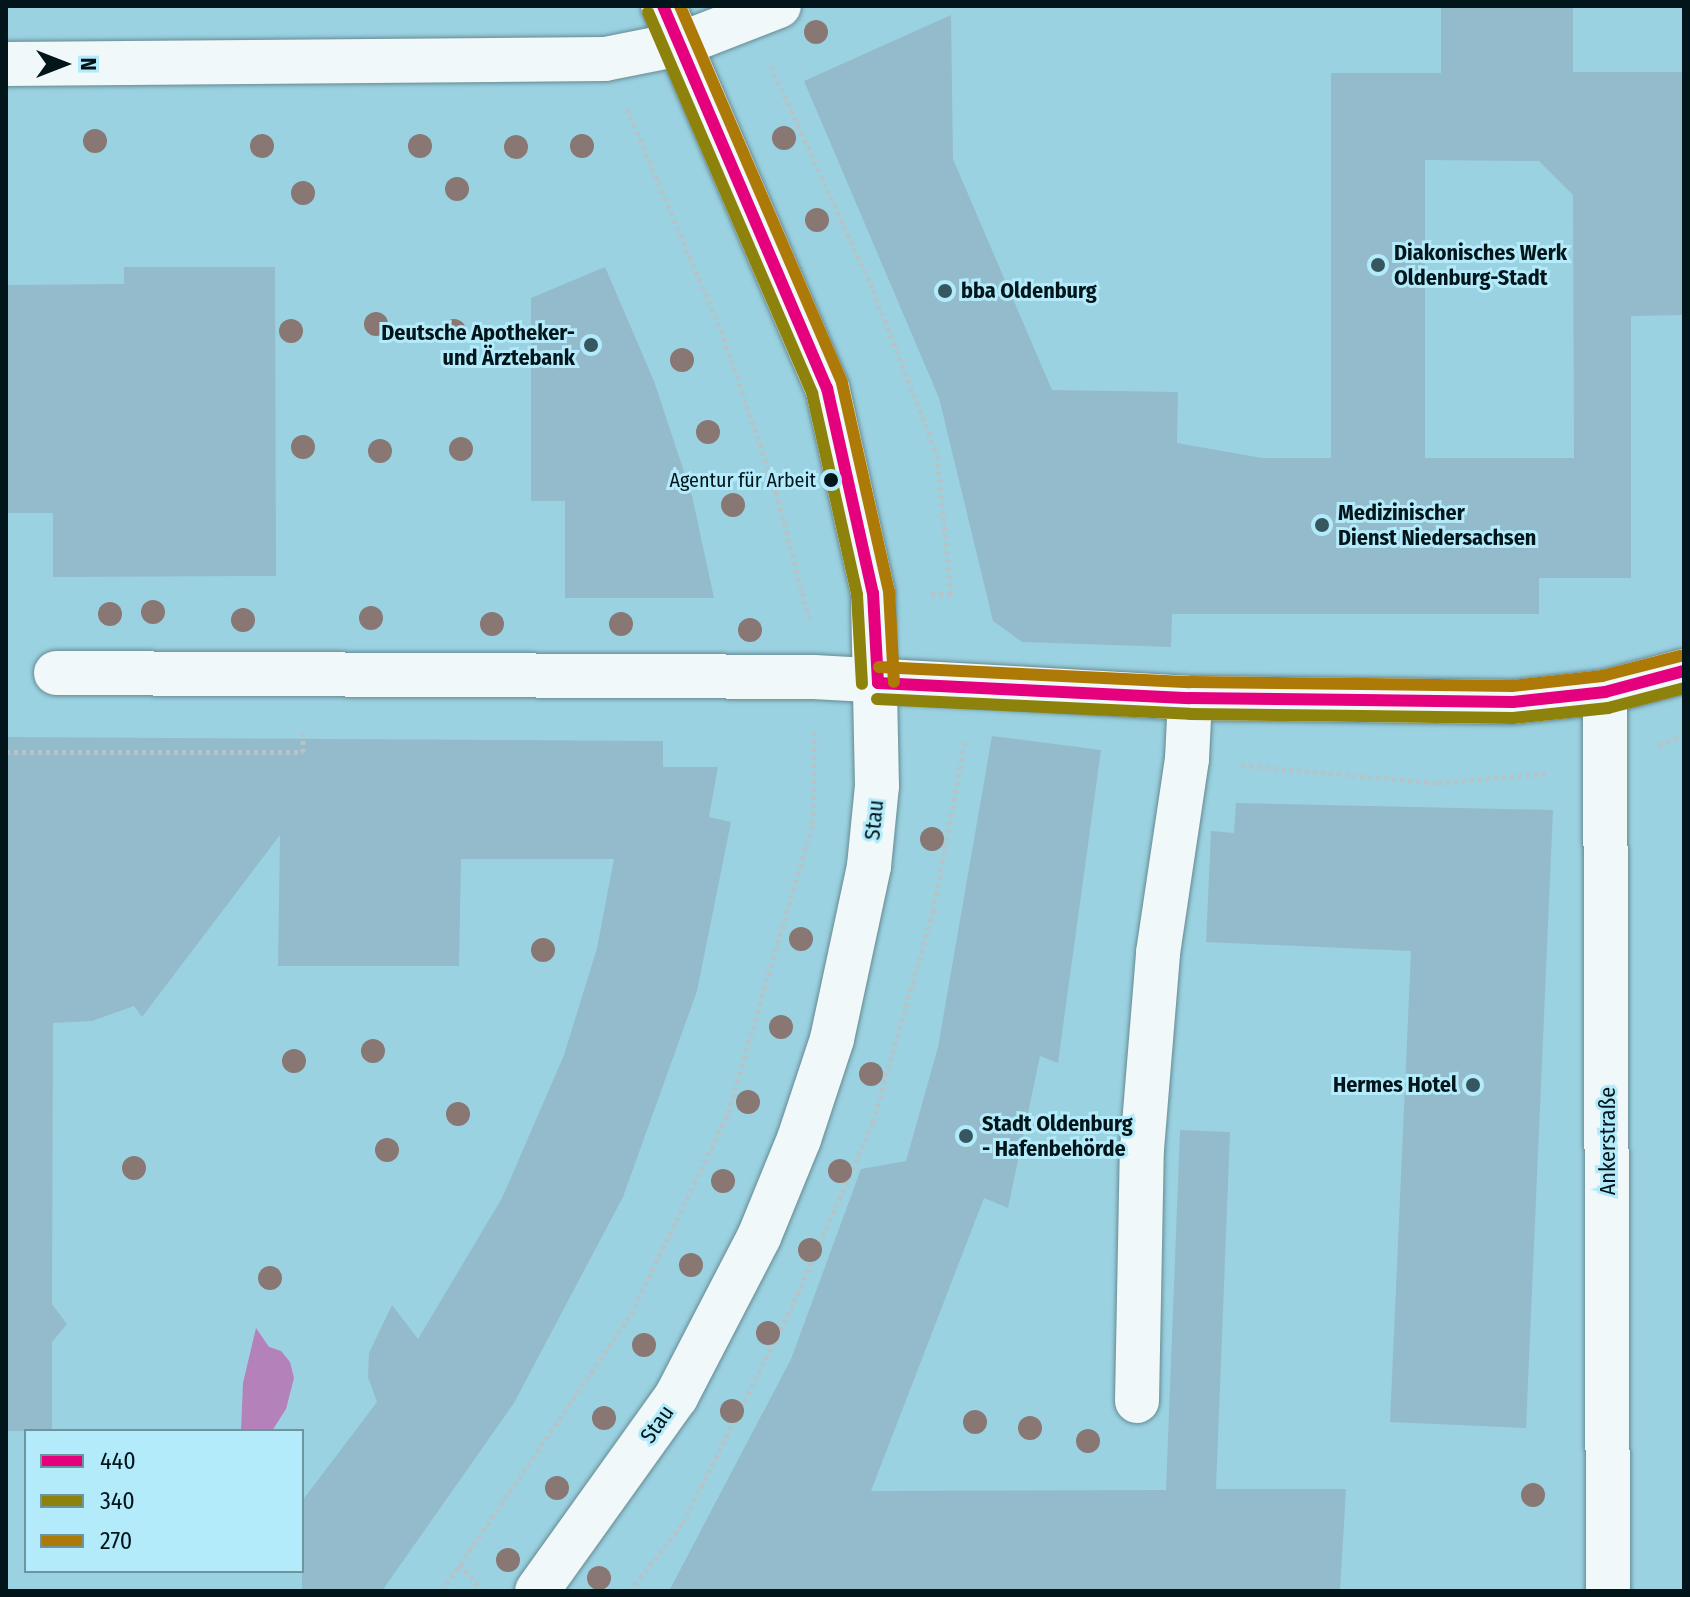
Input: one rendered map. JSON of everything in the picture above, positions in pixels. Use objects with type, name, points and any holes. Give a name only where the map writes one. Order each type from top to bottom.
[{"type":"street","points":[[6,64],[605,59],[672,25],[763,10]]},
{"type":"street","name":"Stau","points":[[537,1591],[676,1397],[759,1237],[799,1139],[832,1039],[869,866],[877,786],[878,683],[873,593],[827,388],[672,25]]},
{"type":"street","points":[[56,673],[799,677],[1190,698],[1513,702],[1605,692],[1684,671]]},
{"type":"street","name":"Ankerstraße","points":[[1605,692],[1608,1591]]},
{"type":"street","points":[[1137,1401],[1142,1149],[1158,953],[1187,759],[1190,698]]},
{"type":"path","points":[[763,10],[937,455],[951,594]]},
{"type":"path","points":[[605,59],[721,330],[808,606]]},
{"type":"path","points":[[1187,759],[1438,783],[1607,767],[1684,735]]},
{"type":"path","points":[[955,789],[961,744],[973,739]]},
{"type":"path","points":[[442,1591],[631,1314],[728,1113],[813,823],[813,787]]},
{"type":"path","points":[[459,1565],[484,1591]]},
{"type":"shaded area","points":[[256,1328],[269,1347],[281,1351],[290,1362],[294,1378],[286,1409],[273,1429],[241,1429],[243,1383]]},
{"type":"building","points":[[1441,6],[1573,8],[1573,72],[1684,72],[1684,315],[1631,316],[1631,578],[1539,578],[1539,614],[1172,614],[1171,647],[1022,642],[993,621],[939,398],[804,81],[951,15],[953,159],[1052,390],[1178,392],[1177,443],[1262,458],[1331,458],[1331,73],[1441,73]],"holes":[[[1425,160],[1539,161],[1573,195],[1574,458],[1425,458]]]},
{"type":"building","points":[[124,267],[275,267],[276,576],[53,577],[53,513],[6,513],[6,285],[124,284]]},
{"type":"building","points":[[605,267],[654,381],[692,496],[714,598],[565,598],[565,501],[531,501],[531,298]]},
{"type":"building","points":[[992,736],[1101,750],[1058,1063],[1040,1056],[1008,1208],[984,1198],[871,1491],[1166,1490],[1180,1130],[1230,1132],[1216,1489],[1346,1489],[1340,1591],[669,1591],[791,1359],[861,1169],[906,1161],[938,1047]]},
{"type":"building","points":[[6,737],[663,741],[663,767],[718,767],[709,817],[731,822],[697,991],[623,1197],[514,1403],[382,1591],[302,1591],[304,1498],[377,1402],[368,1377],[369,1353],[392,1305],[418,1339],[502,1198],[564,1055],[597,948],[614,859],[461,859],[459,966],[278,966],[280,835],[142,1017],[134,1006],[92,1021],[53,1023],[52,1304],[67,1324],[52,1342],[52,1429],[6,1431]]},
{"type":"building","points":[[1236,803],[1553,810],[1526,1428],[1390,1422],[1411,951],[1206,942],[1211,831],[1234,833]]},
{"type":"transit line","name":"440","points":[[663,6],[827,388],[873,593],[878,683]]},
{"type":"transit line","name":"270","points":[[680,6],[842,383],[889,591],[894,682]]},
{"type":"transit line","name":"340","points":[[648,12],[812,393],[857,595],[862,684]]},
{"type":"transit line","name":"270","points":[[879,667],[1190,682],[1512,686],[1602,676],[1680,656]]},
{"type":"transit line","name":"440","points":[[878,683],[1190,698],[1513,702],[1605,692],[1684,671]]},
{"type":"transit line","name":"340","points":[[877,699],[1190,714],[1513,718],[1608,708],[1684,688]]},
{"type":"place","name":"Diakonisches Werk Oldenburg-Stadt","points":[[1378,265]]},
{"type":"place","name":"bba Oldenburg","points":[[945,291]]},
{"type":"place","name":"Deutsche Apotheker- und Ärztebank","points":[[591,345]]},
{"type":"place","name":"Agentur für Arbeit","points":[[831,480]]},
{"type":"place","name":"Medizinischer Dienst Niedersachsen","points":[[1322,525]]},
{"type":"place","name":"Hermes Hotel","points":[[1473,1085]]},
{"type":"place","name":"Stadt Oldenburg - Hafenbehörde","points":[[966,1136]]}]
